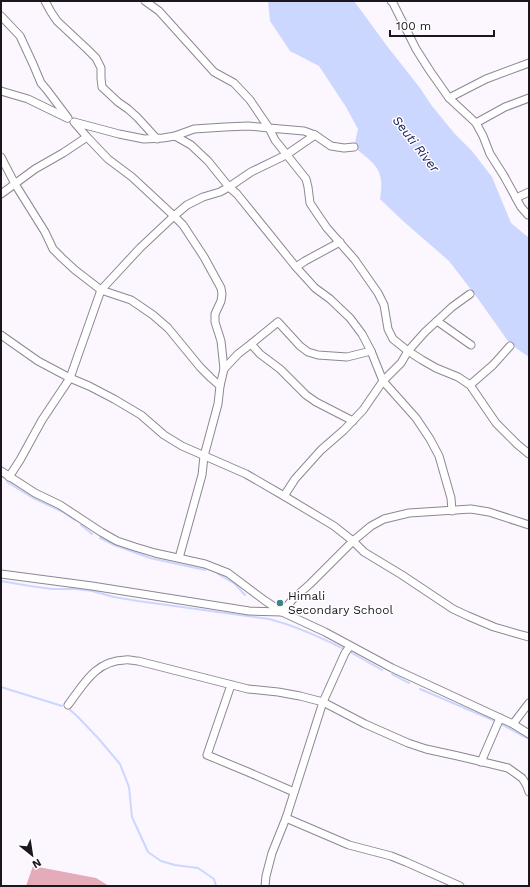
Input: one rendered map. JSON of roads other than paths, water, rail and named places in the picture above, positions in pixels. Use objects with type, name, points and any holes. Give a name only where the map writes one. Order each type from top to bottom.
[{"type":"street","points":[[45,1],[57,21],[96,58],[101,68],[102,87],[137,117],[157,139]]},
{"type":"street","points":[[145,1],[159,11],[214,72],[234,83],[250,100],[269,128],[275,140],[306,179],[310,203],[327,228],[355,260],[378,293],[384,305],[388,329],[393,338],[408,351],[422,360],[436,368],[458,377],[470,385],[496,423],[529,454]]},
{"type":"street","points":[[391,1],[416,49],[449,98],[476,123],[490,154],[521,207],[529,215]]},
{"type":"street","points":[[1,16],[20,36],[34,64],[41,83],[86,137],[108,159],[132,177],[183,225],[204,257],[221,288],[221,301],[215,314],[215,322],[221,341],[224,368],[218,404],[204,456],[202,475],[179,558]]},
{"type":"street","points":[[449,98],[486,79],[529,63]]},
{"type":"street","points":[[1,91],[28,99],[71,120],[119,134],[144,139],[157,139],[175,136],[194,129],[248,126],[304,131],[315,135],[331,146],[344,148],[354,147]]},
{"type":"street","points":[[476,123],[505,107],[529,98]]},
{"type":"street","points":[[9,477],[42,420],[70,378],[101,290],[140,248],[187,205],[203,197],[230,188],[251,172],[286,155],[315,135]]},
{"type":"street","points":[[175,136],[191,145],[208,161],[230,188],[237,194],[296,267],[315,288],[330,299],[350,318],[362,334],[384,382],[416,418],[439,456],[452,511]]},
{"type":"street","points":[[1,194],[35,169],[63,153],[86,137]]},
{"type":"street","points":[[1,157],[15,184],[36,216],[53,249],[75,270],[101,290],[131,300],[168,328],[200,367],[220,386]]},
{"type":"street","points":[[516,198],[529,192]]},
{"type":"street","points":[[296,267],[340,242]]},
{"type":"street","points":[[284,496],[295,479],[321,450],[354,421],[384,382],[401,363],[408,351],[452,307],[470,294]]},
{"type":"street","points":[[437,321],[471,345]]},
{"type":"street","points":[[224,368],[238,354],[278,322],[300,346],[308,352],[318,355],[347,357],[371,351]]},
{"type":"street","points":[[1,335],[38,361],[114,399],[141,415],[164,435],[182,446],[246,474],[334,526],[364,552],[453,609],[494,627],[529,637]]},
{"type":"street","points":[[251,344],[306,396],[354,421]]},
{"type":"street","points":[[470,385],[493,365],[510,346]]},
{"type":"street","points":[[1,471],[35,493],[60,505],[116,541],[135,548],[205,564],[228,573],[282,612],[325,632],[399,672],[513,724],[529,734]]},
{"type":"street","points":[[282,612],[293,599],[353,541],[371,526],[384,519],[409,513],[471,509],[489,512],[529,525]]},
{"type":"street","points":[[1,574],[92,586],[249,611],[282,612]]},
{"type":"street","points":[[266,886],[266,876],[272,853],[286,818],[323,702],[345,653],[350,646]]},
{"type":"street","points":[[68,705],[92,673],[101,667],[111,662],[126,659],[138,661],[248,689],[278,692],[323,702],[408,743],[426,749],[508,768],[522,778],[529,792]]},
{"type":"street","points":[[231,685],[207,755],[294,792]]},
{"type":"street","points":[[513,724],[529,702]]},
{"type":"street","points":[[481,762],[500,718]]},
{"type":"street","points":[[286,818],[349,845],[391,856],[460,886]]},
{"type":"water","name":"Seuti River","points":[[268,1],[354,1],[432,106],[454,133],[472,151],[492,177],[511,223],[529,238],[529,357],[510,344],[449,261],[380,199],[380,174],[373,163],[354,147],[358,129],[346,107],[319,66],[290,51],[270,21]]},
{"type":"waterway","points":[[7,482],[33,498],[63,512],[75,520]]},
{"type":"waterway","points":[[81,525],[92,534]]},
{"type":"waterway","points":[[100,538],[114,545],[150,558],[205,570]]},
{"type":"waterway","points":[[218,574],[235,584],[245,595]]},
{"type":"waterway","points":[[1,581],[52,589],[92,591],[138,601],[269,619],[307,632],[342,648]]},
{"type":"waterway","points":[[350,652],[382,670]]},
{"type":"waterway","points":[[392,674],[409,683]]},
{"type":"waterway","points":[[1,687],[62,706]]},
{"type":"waterway","points":[[420,689],[495,721]]},
{"type":"waterway","points":[[69,709],[98,738],[120,764],[129,787],[132,817],[148,852],[161,861],[175,865],[198,868],[214,879],[216,886]]},
{"type":"waterway","points":[[501,724],[529,739]]},
{"type":"place","name":"Himali Secondary School","points":[[280,603]]}]
